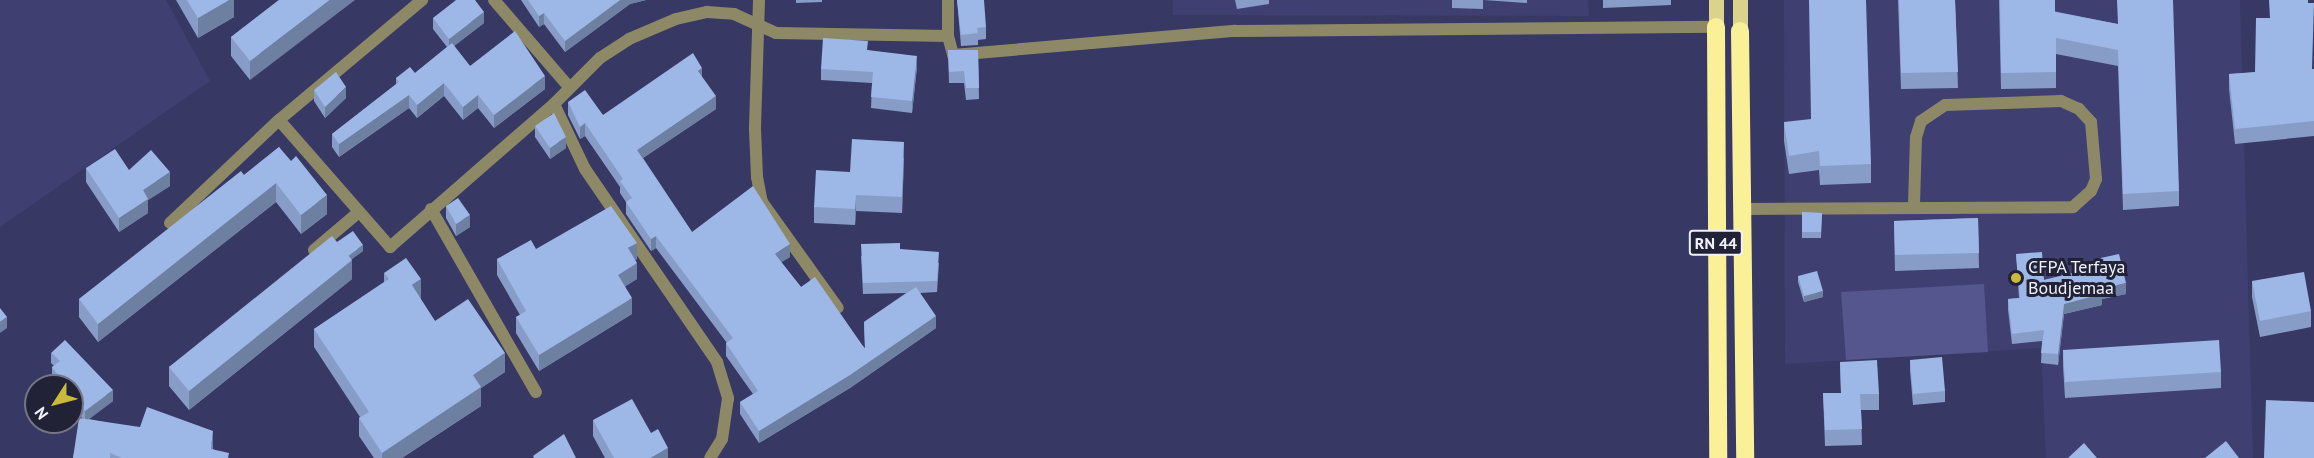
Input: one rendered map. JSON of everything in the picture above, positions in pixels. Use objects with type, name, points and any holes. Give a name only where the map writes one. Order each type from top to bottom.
[{"type":"highway","name":"RN 44","points":[[1716,27],[1718,458]]},
{"type":"highway","name":"RN 44","points":[[1740,32],[1744,209],[1745,458]]},
{"type":"main road","name":"RN 44","points":[[1716,0],[1716,27]]},
{"type":"main road","name":"RN 44","points":[[1740,0],[1740,32]]},
{"type":"street","points":[[170,223],[279,120],[422,0]]},
{"type":"street","points":[[494,0],[570,88]]},
{"type":"street","points":[[759,0],[755,129],[757,177],[762,202],[837,308]]},
{"type":"street","points":[[948,0],[948,36],[953,55],[1235,31],[1716,27]]},
{"type":"street","points":[[279,120],[390,247],[554,104],[600,58],[629,39],[676,19],[706,12],[734,14],[759,23],[776,33],[948,36]]},
{"type":"street","points":[[1744,209],[1914,206],[2073,207],[2091,191],[2096,179],[2091,122],[2079,109],[2061,101],[1945,105],[1921,121],[1916,136],[1914,206]]},
{"type":"street","points":[[554,104],[585,169],[717,362],[729,399],[722,439],[710,458]]},
{"type":"street","points":[[431,210],[536,392]]},
{"type":"street","points":[[306,257],[359,212]]},
{"type":"shaded area","points":[[0,0],[166,0],[210,81],[0,227]]},
{"type":"shaded area","points":[[1173,0],[1588,0],[1589,16],[1173,15]]},
{"type":"shaded area","name":"CFPA Terfaya Boudjemaa","points":[[1784,0],[2240,0],[2253,458],[2046,458],[2041,348],[1785,364]]},
{"type":"shaded area","points":[[1984,284],[1988,352],[1846,360],[1841,292]]},
{"type":"building","points":[[187,0],[229,0],[198,18]]},
{"type":"building","points":[[279,0],[330,0],[250,61],[231,37]]},
{"type":"building","points":[[456,0],[475,0],[484,12],[449,39],[433,18]]},
{"type":"building","points":[[528,0],[620,0],[565,41],[544,13],[539,16]]},
{"type":"building","points":[[957,0],[984,0],[986,27],[977,28],[978,33],[961,35]]},
{"type":"building","points":[[1809,0],[1866,0],[1871,164],[1820,166],[1819,151],[1789,156],[1784,122],[1811,119]]},
{"type":"building","points":[[1899,0],[1955,0],[1958,72],[1901,73]]},
{"type":"building","points":[[2000,0],[2055,0],[2055,12],[2118,24],[2117,0],[2173,0],[2179,191],[2123,194],[2118,50],[2056,38],[2056,72],[2001,73]]},
{"type":"building","points":[[2269,0],[2308,0],[2308,3],[2314,3],[2312,69],[2314,69],[2314,121],[2235,129],[2229,74],[2255,72],[2256,18],[2270,18]]},
{"type":"building","points":[[515,31],[545,76],[494,115],[478,95],[463,107],[444,83],[417,105],[409,95],[339,144],[332,134],[399,82],[396,78],[410,67],[415,73],[452,43],[470,66]]},
{"type":"building","points":[[823,38],[868,41],[867,50],[917,56],[912,101],[871,97],[873,72],[821,69]]},
{"type":"building","points":[[948,50],[978,50],[979,88],[966,88],[964,71],[949,72]]},
{"type":"building","points":[[693,53],[702,68],[698,71],[716,96],[637,150],[692,232],[753,186],[790,244],[775,254],[801,287],[815,277],[865,349],[864,322],[916,287],[936,316],[850,375],[759,431],[740,402],[758,391],[726,343],[733,338],[656,236],[651,239],[626,202],[632,198],[620,181],[623,179],[585,123],[580,127],[568,102],[585,90],[603,115]]},
{"type":"building","points":[[336,72],[346,87],[325,107],[314,90]]},
{"type":"building","points":[[554,113],[566,137],[550,148],[535,126]]},
{"type":"building","points":[[852,139],[904,142],[902,197],[856,195],[855,209],[814,207],[816,170],[850,172]]},
{"type":"building","points":[[279,147],[291,161],[296,156],[327,195],[301,215],[276,183],[98,324],[79,299],[241,171],[244,175]]},
{"type":"building","points":[[115,149],[129,170],[151,150],[170,172],[143,190],[148,199],[119,218],[86,168]]},
{"type":"building","points":[[458,198],[470,215],[456,224],[446,206]]},
{"type":"building","points":[[611,206],[637,243],[628,248],[637,263],[618,275],[632,298],[539,355],[516,317],[526,311],[497,259],[531,240],[536,249]]},
{"type":"building","points":[[1802,212],[1822,213],[1821,232],[1802,232]]},
{"type":"building","points":[[1978,218],[1979,253],[1895,255],[1894,221]]},
{"type":"building","points":[[353,231],[363,245],[348,256],[337,242]]},
{"type":"building","points":[[332,236],[352,260],[189,391],[169,367]]},
{"type":"building","points":[[900,243],[900,249],[939,252],[937,281],[863,283],[861,244]]},
{"type":"building","points":[[2042,252],[2044,280],[2098,267],[2096,259],[2119,254],[2126,283],[2101,289],[2102,294],[2064,304],[2058,354],[2041,353],[2044,330],[2012,334],[2008,299],[2020,298],[2016,254]]},
{"type":"building","points":[[406,258],[421,279],[412,285],[435,321],[468,299],[505,353],[473,375],[481,387],[382,453],[359,418],[369,412],[314,329],[389,279],[384,273]]},
{"type":"building","points":[[1817,271],[1823,291],[1804,296],[1798,276]]},
{"type":"building","points":[[2304,272],[2311,311],[2260,321],[2252,281]]},
{"type":"building","points":[[0,308],[7,317],[0,322]]},
{"type":"building","points":[[65,340],[113,390],[85,411],[84,374],[57,374],[52,367],[60,361],[51,353]]},
{"type":"building","points":[[2219,340],[2221,372],[2065,382],[2063,350]]},
{"type":"building","points":[[1942,357],[1945,391],[1913,394],[1910,360]]},
{"type":"building","points":[[1877,360],[1879,394],[1860,394],[1862,429],[1825,430],[1823,393],[1841,393],[1840,362]]},
{"type":"building","points":[[632,399],[651,433],[658,429],[668,448],[650,458],[614,458],[593,420]]},
{"type":"building","points":[[2266,400],[2314,402],[2314,458],[2264,458]]},
{"type":"building","points":[[147,407],[213,431],[211,449],[229,453],[228,458],[122,458],[110,453],[110,458],[73,458],[77,434],[84,434],[84,419],[140,427]]},
{"type":"building","points":[[564,434],[576,458],[534,458],[533,456]]},
{"type":"building","points":[[2226,441],[2239,458],[2205,458]]},
{"type":"building","points":[[2084,443],[2097,458],[2068,458]]},
{"type":"place","name":"CFPA Terfaya Boudjemaa","points":[[2016,278]]}]
